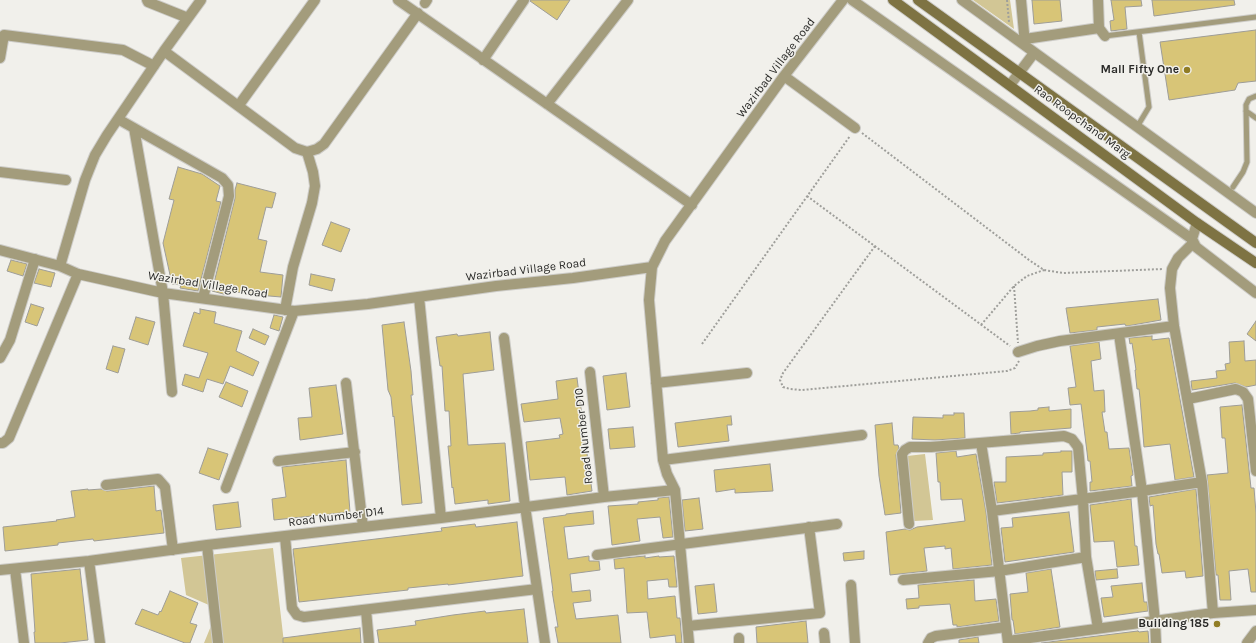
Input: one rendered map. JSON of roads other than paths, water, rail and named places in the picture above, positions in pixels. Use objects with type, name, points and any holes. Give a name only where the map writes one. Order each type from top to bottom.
[{"type":"main road","name":"Rao Roopchand Marg","points":[[893,0],[1197,222],[1256,263]]},
{"type":"main road","name":"Rao Roopchand Marg","points":[[918,0],[1256,243]]},
{"type":"street","points":[[60,266],[95,155],[106,135],[201,0]]},
{"type":"street","points":[[239,105],[315,0]]},
{"type":"street","points":[[398,0],[692,204]]},
{"type":"street","points":[[483,60],[524,0]]},
{"type":"street","points":[[547,104],[628,0]]},
{"type":"street","name":"Wazirbad Village Road","points":[[0,250],[60,266],[78,274],[163,292],[289,310],[339,307],[652,267],[665,241],[784,76],[844,0]]},
{"type":"street","points":[[852,0],[1192,241],[1256,293]]},
{"type":"street","points":[[962,0],[1025,42],[1034,53],[1137,127],[1231,190],[1256,213]]},
{"type":"street","points":[[1021,0],[1025,42]]},
{"type":"street","points":[[1025,42],[1102,32],[1098,0]]},
{"type":"street","points":[[145,1],[188,18]]},
{"type":"street","points":[[164,51],[239,105],[295,148],[307,152],[317,149],[324,144],[418,13]]},
{"type":"street","points":[[0,58],[4,35],[122,50],[154,66]]},
{"type":"street","points":[[1010,85],[1034,53]]},
{"type":"street","points":[[784,76],[855,128]]},
{"type":"street","points":[[118,119],[222,178],[228,185],[229,196],[203,298]]},
{"type":"street","points":[[134,128],[163,292],[172,392]]},
{"type":"street","points":[[226,488],[289,310],[293,267],[312,203],[314,186],[313,172],[307,152]]},
{"type":"street","points":[[0,172],[66,180]]},
{"type":"street","points":[[1197,222],[1192,241],[1178,258],[1172,269],[1170,288],[1174,326],[1202,482],[1213,613]]},
{"type":"street","points":[[0,358],[10,340],[35,259]]},
{"type":"street","points":[[652,267],[649,300],[663,460],[667,474],[675,490],[689,643]]},
{"type":"street","points":[[0,442],[3,443],[9,438],[78,274]]},
{"type":"street","points":[[419,297],[441,518]]},
{"type":"street","points":[[1018,352],[1060,341],[1174,326]]},
{"type":"street","points":[[1119,334],[1142,491],[1156,643]]},
{"type":"street","points":[[504,338],[525,506],[545,643]]},
{"type":"street","name":"Road Number D10","points":[[590,372],[604,497]]},
{"type":"street","points":[[656,383],[748,373]]},
{"type":"street","points":[[346,383],[355,452],[362,527]]},
{"type":"street","points":[[1188,399],[1236,389],[1243,392],[1248,399],[1256,471]]},
{"type":"street","points":[[663,460],[862,435]]},
{"type":"street","points":[[909,524],[902,454],[910,447],[931,447],[1064,436],[1072,439],[1078,447],[1086,557],[1098,628]]},
{"type":"street","points":[[981,443],[992,511],[1008,642],[1155,620],[1213,613],[1256,610]]},
{"type":"street","points":[[278,461],[355,452]]},
{"type":"street","points":[[106,485],[158,479],[165,486],[173,550]]},
{"type":"street","points":[[992,511],[1083,500],[1202,482]]},
{"type":"street","name":"Road Number D14","points":[[0,570],[89,561],[207,545],[441,518],[525,506],[675,490]]},
{"type":"street","points":[[597,555],[837,524]]},
{"type":"street","points":[[688,626],[820,613],[809,527]]},
{"type":"street","points":[[284,536],[292,608],[297,615],[304,617],[537,589]]},
{"type":"street","points":[[207,545],[218,643]]},
{"type":"street","points":[[903,580],[999,571],[1086,557]]},
{"type":"street","points":[[89,561],[100,643]]},
{"type":"street","points":[[15,569],[24,643]]},
{"type":"street","points":[[851,585],[855,643]]},
{"type":"street","points":[[366,610],[369,643]]},
{"type":"street","points":[[928,643],[931,638],[936,636],[1006,626]]},
{"type":"street","points":[[1247,643],[1256,631]]},
{"type":"lane","points":[[418,13],[426,1]]},
{"type":"lane","points":[[1102,32],[1139,32],[1256,17]]},
{"type":"lane","points":[[1137,127],[1149,107],[1139,32]]},
{"type":"lane","points":[[1231,190],[1243,172],[1246,162],[1246,105],[1249,100],[1256,96]]},
{"type":"lane","points":[[1246,111],[1256,118]]},
{"type":"place","name":"Mall Fifty One","points":[[1187,70]]},
{"type":"place","name":"Building 185","points":[[1217,624]]}]
